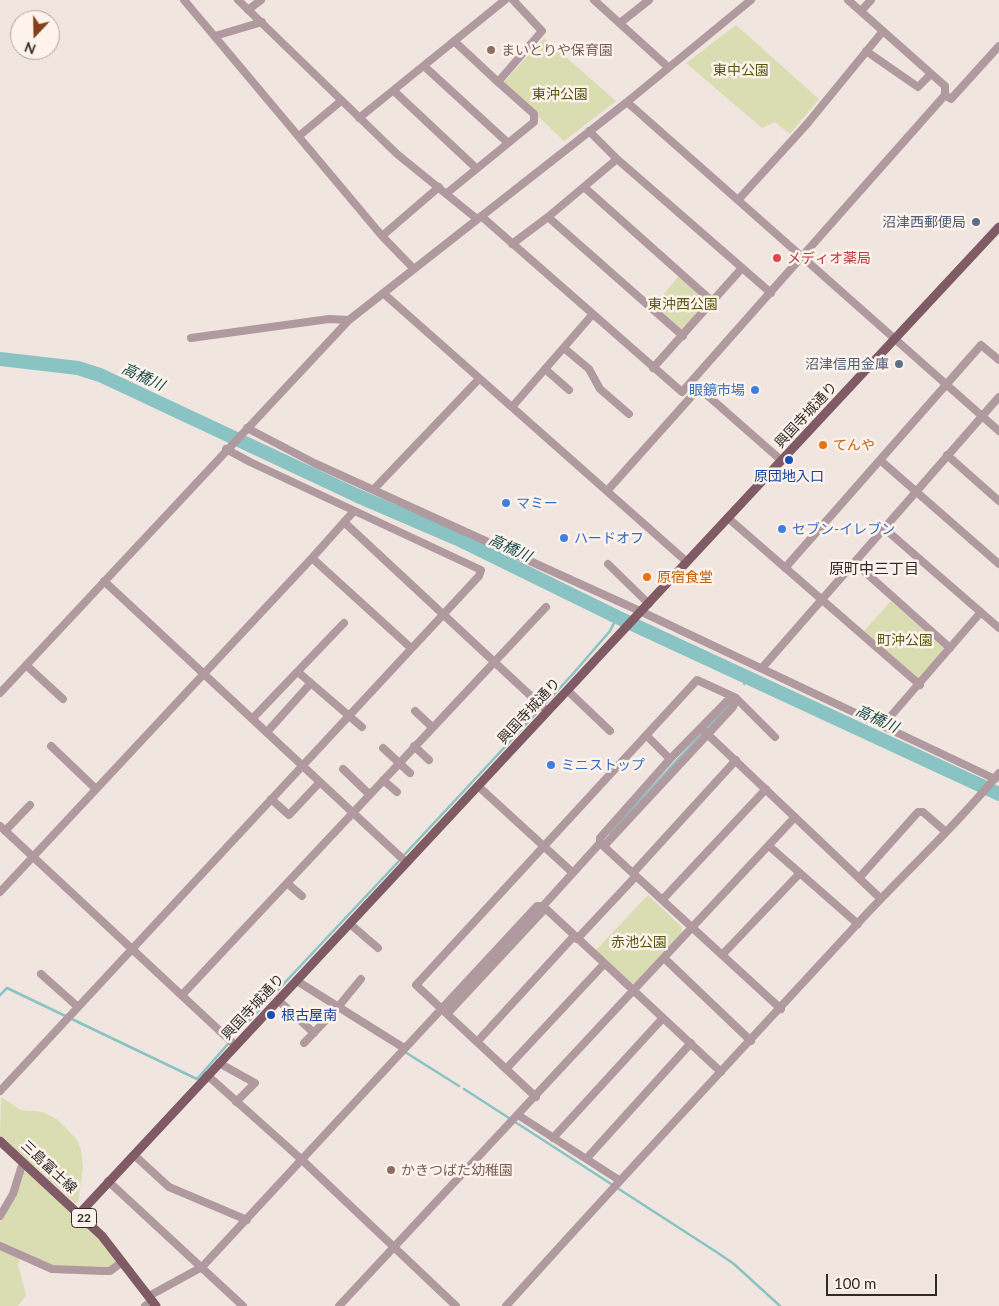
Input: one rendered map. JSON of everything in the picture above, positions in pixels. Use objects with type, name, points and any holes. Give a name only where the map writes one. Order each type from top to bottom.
[{"type":"main road","name":"興国寺城通り","points":[[79,1214],[207,1075],[408,863],[478,786],[544,708],[567,690],[640,614],[999,227]]},
{"type":"main road","name":"三島富士線","points":[[0,1141],[102,1236],[151,1302]]},
{"type":"street","points":[[184,0],[382,236],[413,268]]},
{"type":"street","points":[[238,0],[397,154],[512,244],[682,392],[945,95],[945,86],[848,0]]},
{"type":"street","points":[[248,10],[261,0]]},
{"type":"street","points":[[360,118],[505,0]]},
{"type":"street","points":[[498,82],[542,31],[513,0]]},
{"type":"street","points":[[594,0],[668,67]]},
{"type":"street","points":[[620,23],[649,0]]},
{"type":"street","points":[[0,693],[226,449],[349,320],[627,102],[751,0]]},
{"type":"street","points":[[861,11],[871,0]]},
{"type":"street","points":[[214,36],[262,22]]},
{"type":"street","points":[[738,200],[807,124],[883,31]]},
{"type":"street","points":[[446,193],[534,122],[534,114],[454,41]]},
{"type":"street","points":[[945,95],[952,99],[999,46]]},
{"type":"street","points":[[866,51],[918,87],[932,74]]},
{"type":"street","points":[[424,66],[507,142]]},
{"type":"street","points":[[394,91],[476,168]]},
{"type":"street","points":[[299,136],[342,101]]},
{"type":"street","points":[[627,102],[999,431]]},
{"type":"street","points":[[588,131],[617,159],[771,293]]},
{"type":"street","points":[[512,244],[548,217],[617,159]]},
{"type":"street","points":[[584,186],[713,302]]},
{"type":"street","points":[[382,236],[439,187]]},
{"type":"street","points":[[548,217],[683,336]]},
{"type":"street","points":[[653,368],[742,268]]},
{"type":"street","points":[[384,293],[687,562]]},
{"type":"street","points":[[512,407],[592,315]]},
{"type":"street","points":[[191,338],[329,319],[349,320]]},
{"type":"street","points":[[785,568],[981,345],[999,360]]},
{"type":"street","points":[[564,348],[589,369],[600,389],[629,414]]},
{"type":"street","points":[[545,369],[569,390]]},
{"type":"street","points":[[374,490],[479,379]]},
{"type":"street","points":[[608,491],[699,388],[782,461]]},
{"type":"street","points":[[762,668],[999,397]]},
{"type":"street","points":[[245,430],[996,778],[978,800],[881,899],[751,1041],[619,1180],[506,1306]]},
{"type":"street","points":[[0,1091],[479,576],[480,570],[226,449]]},
{"type":"street","points":[[947,455],[999,501]]},
{"type":"street","points":[[880,460],[999,564]]},
{"type":"street","points":[[0,892],[354,511]]},
{"type":"street","points":[[728,518],[920,685]]},
{"type":"street","points":[[344,522],[544,708]]},
{"type":"street","points":[[885,528],[999,628]]},
{"type":"street","points":[[312,558],[411,648]]},
{"type":"street","points":[[855,563],[950,648]]},
{"type":"street","points":[[608,564],[649,604]]},
{"type":"street","points":[[104,581],[408,863]]},
{"type":"street","points":[[182,995],[546,607]]},
{"type":"street","points":[[883,725],[920,685],[981,612]]},
{"type":"street","points":[[252,719],[344,623]]},
{"type":"street","points":[[26,665],[63,699]]},
{"type":"street","points":[[298,672],[362,727]]},
{"type":"street","points":[[536,1097],[416,985],[697,680],[736,698],[775,737]]},
{"type":"street","points":[[267,732],[312,683]]},
{"type":"street","points":[[567,690],[610,731]]},
{"type":"street","points":[[736,698],[733,707],[670,759],[600,838],[602,845],[780,1008]]},
{"type":"street","points":[[415,711],[432,727]]},
{"type":"street","points":[[705,731],[881,899]]},
{"type":"street","points":[[151,1302],[202,1267],[404,1048],[444,1011],[537,906],[542,906],[572,873],[602,845],[705,731]]},
{"type":"street","points":[[646,735],[670,759]]},
{"type":"street","points":[[51,746],[96,789]]},
{"type":"street","points":[[414,746],[429,760]]},
{"type":"street","points":[[383,748],[410,774]]},
{"type":"street","points":[[477,1042],[635,875],[736,760]]},
{"type":"street","points":[[343,769],[369,794]]},
{"type":"street","points":[[383,780],[397,792]]},
{"type":"street","points":[[271,798],[289,815],[320,782]]},
{"type":"street","points":[[478,786],[572,873]]},
{"type":"street","points":[[663,899],[766,789]]},
{"type":"street","points":[[30,804],[2,828],[236,1046]]},
{"type":"street","points":[[858,878],[918,812],[923,812],[946,832]]},
{"type":"street","points":[[339,1306],[510,1122],[536,1097],[795,817]]},
{"type":"street","points":[[769,846],[858,924]]},
{"type":"street","points":[[722,955],[800,873]]},
{"type":"street","points":[[287,883],[302,896]]},
{"type":"street","points":[[542,906],[721,1072]]},
{"type":"street","points":[[350,924],[378,948]]},
{"type":"street","points":[[664,958],[751,1041]]},
{"type":"street","points":[[506,1069],[604,964]]},
{"type":"street","points":[[41,974],[75,1010]]},
{"type":"street","points":[[338,1007],[361,980]]},
{"type":"street","points":[[297,981],[404,1048]]},
{"type":"street","points":[[278,1000],[314,1033]]},
{"type":"street","points":[[553,1138],[663,1018]]},
{"type":"street","points":[[304,1043],[324,1021]]},
{"type":"street","points":[[587,1158],[691,1043]]},
{"type":"street","points":[[219,1063],[255,1083],[236,1102]]},
{"type":"street","points":[[207,1075],[301,1159],[456,1306]]},
{"type":"street","points":[[518,1115],[619,1180]]},
{"type":"street","points":[[134,1155],[169,1186],[247,1220]]},
{"type":"street","points":[[0,1216],[13,1194],[24,1162]]},
{"type":"street","points":[[108,1181],[243,1306]]},
{"type":"street","points":[[0,1246],[52,1269],[103,1272],[110,1271],[122,1262]]},
{"type":"green space","name":"東中公園","points":[[736,25],[819,99],[790,134],[775,122],[762,128],[686,63]]},
{"type":"green space","name":"東沖公園","points":[[544,38],[616,101],[564,141],[503,83]]},
{"type":"green space","name":"東沖西公園","points":[[680,275],[708,300],[688,329],[681,329],[654,305]]},
{"type":"green space","name":"町沖公園","points":[[891,601],[945,649],[918,679],[864,631]]},
{"type":"green space","name":"赤池公園","points":[[648,895],[682,927],[682,934],[636,983],[631,984],[595,951]]},
{"type":"green space","points":[[1,1097],[21,1110],[43,1112],[58,1120],[77,1140],[81,1150],[83,1168],[78,1202],[75,1203],[0,1135]]},
{"type":"green space","points":[[27,1171],[91,1229],[119,1262],[109,1267],[85,1270],[71,1269],[21,1257],[18,1265],[26,1295],[18,1306],[0,1306],[0,1223],[16,1197],[23,1173]]},
{"type":"waterway","name":"高橋川","points":[[0,359],[78,368],[100,375],[358,496],[458,539],[617,617],[999,794]]},
{"type":"waterway","points":[[405,854],[571,676],[610,631],[617,617]]},
{"type":"waterway","name":"高橋川","points":[[744,684],[748,676]]},
{"type":"waterway","points":[[610,833],[730,703]]},
{"type":"waterway","points":[[244,1026],[398,862]]},
{"type":"waterway","points":[[0,995],[7,988],[197,1079],[228,1044]]},
{"type":"waterway","points":[[405,1052],[459,1086]]},
{"type":"waterway","points":[[464,1089],[718,1253],[734,1264],[780,1306]]},
{"type":"place","name":"まいとりや保育園","points":[[491,50]]},
{"type":"place","name":"沼津西郵便局","points":[[976,222]]},
{"type":"place","name":"メディオ薬局","points":[[777,258]]},
{"type":"place","name":"沼津信用金庫","points":[[899,364]]},
{"type":"place","name":"眼鏡市場","points":[[755,390]]},
{"type":"place","name":"てんや","points":[[823,445]]},
{"type":"place","name":"原団地入口","points":[[789,460]]},
{"type":"place","name":"マミー","points":[[506,503]]},
{"type":"place","name":"セブン-イレブン","points":[[782,529]]},
{"type":"place","name":"ハードオフ","points":[[564,538]]},
{"type":"place","name":"原宿食堂","points":[[647,577]]},
{"type":"place","name":"ミニストップ","points":[[551,765]]},
{"type":"place","name":"根古屋南","points":[[271,1015]]},
{"type":"place","name":"かきつばた幼稚園","points":[[391,1170]]},
{"type":"district","name":"原町中三丁目","points":[[874,569]]}]
